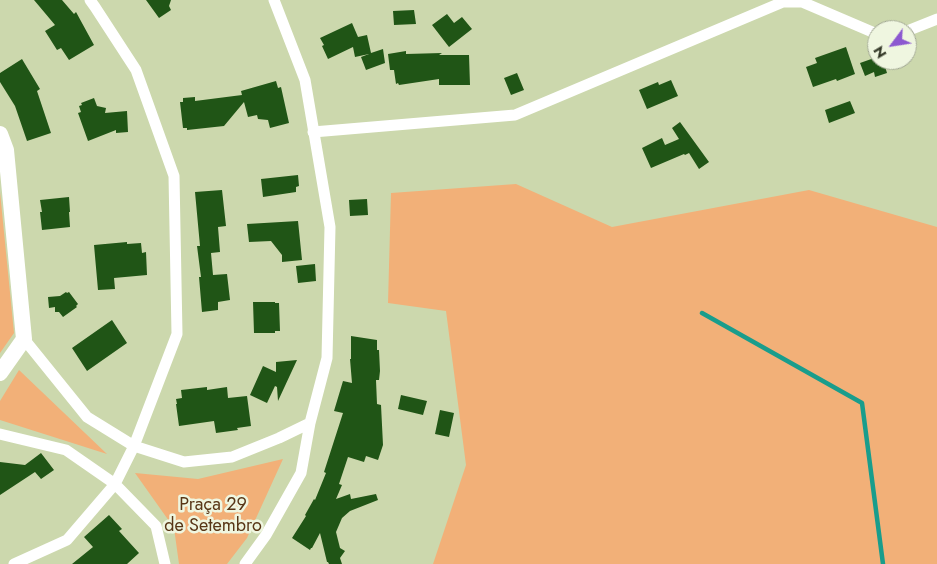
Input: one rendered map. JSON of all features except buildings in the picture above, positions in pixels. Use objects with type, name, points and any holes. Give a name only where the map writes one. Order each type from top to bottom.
[{"type":"street","points":[[14,564],[67,540],[115,484],[134,446],[178,334],[174,176],[136,70],[90,0]]},
{"type":"street","points":[[245,564],[266,536],[301,472],[310,423],[327,358],[330,227],[304,80],[274,0]]},
{"type":"street","points":[[314,132],[515,115],[783,2],[802,2],[867,30]]},
{"type":"street","points":[[917,27],[937,19]]},
{"type":"street","points":[[0,134],[6,150],[24,339],[87,417],[134,446],[184,462],[232,457],[310,423]]},
{"type":"street","points":[[0,373],[24,339]]},
{"type":"street","points":[[0,434],[66,450],[115,484],[156,526],[165,564]]},
{"type":"green space","points":[[516,184],[612,227],[809,190],[937,227],[937,564],[433,564],[466,465],[446,311],[388,303],[391,193]]},
{"type":"green space","points":[[0,192],[14,333],[0,353]]},
{"type":"green space","points":[[19,370],[107,454],[0,420],[0,401]]},
{"type":"green space","name":"Praça 29 de Setembro","points":[[283,459],[247,538],[227,564],[179,564],[174,528],[135,473],[198,479]]},
{"type":"waterway","points":[[702,313],[862,403],[883,564]]}]
